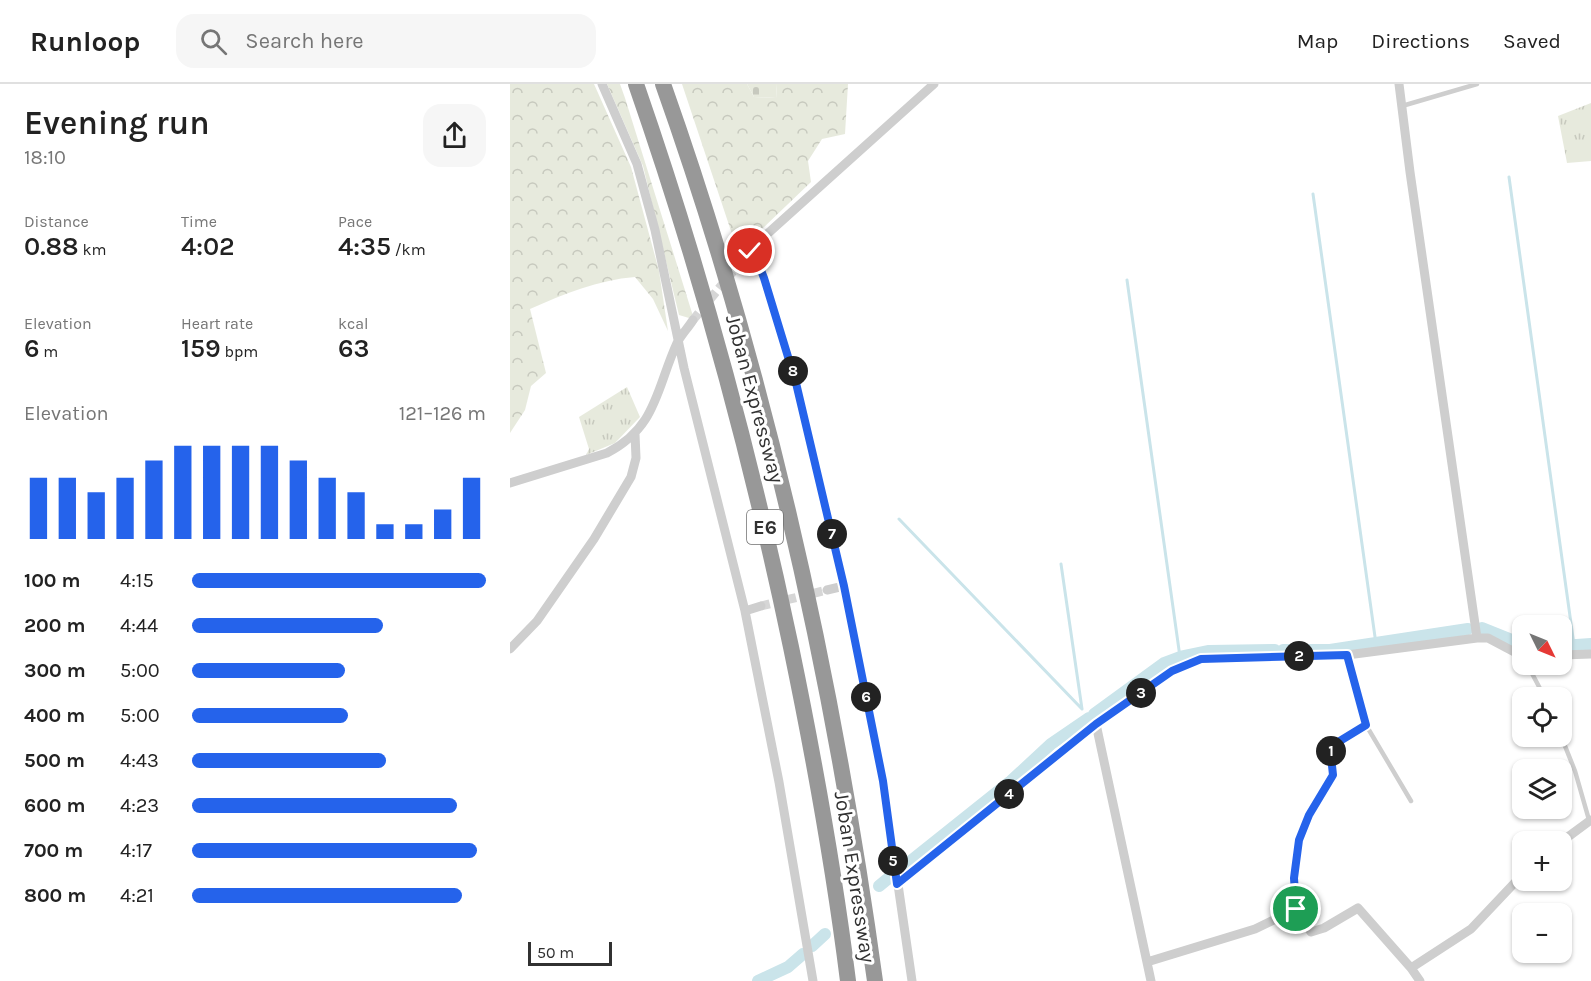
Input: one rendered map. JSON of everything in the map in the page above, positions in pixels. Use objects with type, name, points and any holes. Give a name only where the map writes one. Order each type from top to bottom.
[{"type":"highway","name":"Joban Expressway","points":[[636,84],[717,341],[759,500],[811,743],[838,896],[849,981]]},
{"type":"highway","name":"Joban Expressway","points":[[663,84],[742,332],[764,411],[802,573],[838,750],[862,888],[875,981]]},
{"type":"street","points":[[602,84],[637,164],[655,230],[678,341],[745,611],[779,782],[813,981]]},
{"type":"street","points":[[739,264],[750,251],[934,84]]},
{"type":"street","points":[[1399,84],[1477,638]]},
{"type":"street","points":[[750,251],[757,260],[764,278],[796,383],[844,586],[883,781],[912,981]]},
{"type":"street","points":[[510,483],[607,453],[622,446],[635,434],[649,413],[678,341],[693,320]]},
{"type":"street","points":[[510,650],[537,621],[594,539],[631,477],[636,458],[635,434]]},
{"type":"street","points":[[827,590],[844,586]]},
{"type":"street","points":[[745,611],[761,606]]},
{"type":"street","points":[[897,884],[1096,724],[1172,671],[1201,659],[1347,655],[1477,638],[1488,638],[1512,651]]},
{"type":"street","points":[[1572,655],[1591,654]]},
{"type":"street","points":[[1347,655],[1366,725],[1330,747],[1333,775],[1309,815],[1299,840],[1294,878],[1296,909],[1311,932],[1324,928],[1358,908],[1420,981]]},
{"type":"street","points":[[1096,724],[1152,981]]},
{"type":"street","points":[[1572,834],[1590,820]]},
{"type":"street","points":[[1411,968],[1471,929],[1512,886]]},
{"type":"street","points":[[1147,962],[1255,929],[1296,909]]},
{"type":"lane","points":[[1401,106],[1478,84]]},
{"type":"lane","points":[[1366,725],[1411,801]]},
{"type":"lane","points":[[1566,747],[1590,820]]},
{"type":"green space","points":[[510,84],[594,84],[631,167],[659,271],[668,331],[653,299],[635,277],[594,284],[530,309],[546,373],[531,386],[525,410],[510,433]]},
{"type":"green space","points":[[607,84],[620,84],[625,98],[693,316],[689,318],[679,315],[643,166]]},
{"type":"green space","points":[[682,84],[747,84],[754,97],[776,98],[777,84],[848,84],[845,134],[822,139],[808,161],[811,182],[738,252]]},
{"type":"green space","points":[[747,84],[777,84],[776,98],[754,97]]},
{"type":"green space","points":[[1591,103],[1591,161],[1567,163],[1558,116]]},
{"type":"green space","points":[[627,387],[640,417],[615,443],[586,455],[589,449],[579,417]]},
{"type":"waterway","points":[[1509,177],[1574,645]]},
{"type":"waterway","points":[[1313,194],[1376,644]]},
{"type":"waterway","points":[[1127,280],[1180,657]]},
{"type":"waterway","points":[[899,519],[1082,709]]},
{"type":"waterway","points":[[1061,564],[1082,709]]},
{"type":"waterway","points":[[1482,628],[1512,640]]},
{"type":"waterway","points":[[1283,650],[1330,650],[1468,629]]},
{"type":"waterway","points":[[1572,645],[1591,644]]},
{"type":"waterway","points":[[1094,714],[1164,663],[1180,657],[1209,651],[1275,650]]},
{"type":"waterway","points":[[902,868],[1011,781],[1051,744],[1089,718]]},
{"type":"waterway","points":[[879,886],[890,877]]},
{"type":"waterway","points":[[812,946],[825,934]]},
{"type":"waterway","points":[[758,981],[788,967],[803,954]]},
{"type":"tunnel","points":[[693,320],[739,264]]},
{"type":"tunnel","points":[[761,606],[827,590]]},
{"type":"route","points":[[750,251],[757,260],[764,278],[796,383],[844,586],[883,781],[897,884],[1096,724],[1172,671],[1201,659],[1347,655],[1366,725],[1330,747],[1333,775],[1309,815],[1299,840],[1294,878],[1296,909]]}]
